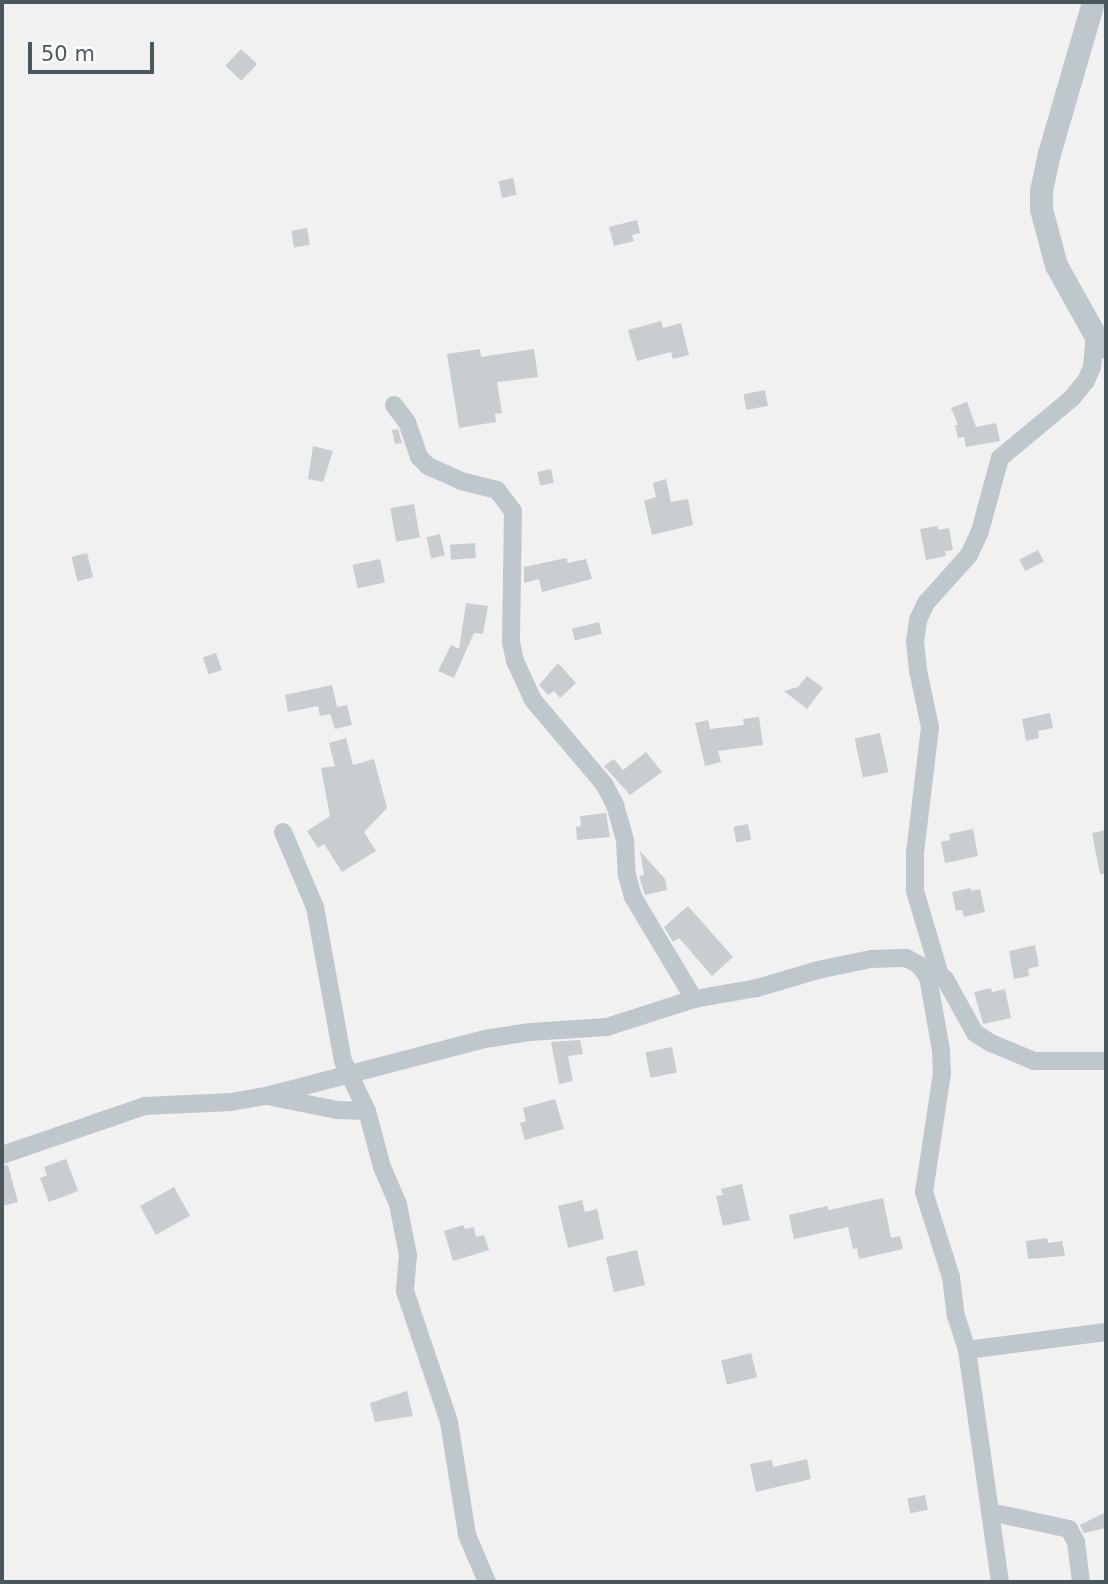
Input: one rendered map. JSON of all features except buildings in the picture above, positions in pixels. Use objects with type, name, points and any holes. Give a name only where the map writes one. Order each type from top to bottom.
[{"type":"street","points":[[1093,2],[1041,190],[1045,231],[1056,265],[1100,341],[1086,382],[1072,398],[1000,458],[992,476],[980,531],[968,555],[926,603],[918,620],[915,642],[918,670],[930,727],[915,853],[915,891],[939,972],[975,1032],[991,1043],[1034,1061],[1106,1061]]},
{"type":"street","points":[[394,405],[407,422],[419,457],[428,466],[461,481],[497,490],[513,511],[511,642],[515,661],[533,700],[604,784],[614,805],[625,841],[627,875],[633,897],[694,999]]},
{"type":"street","points":[[283,832],[315,907],[339,1043],[349,1076],[367,1111],[382,1167],[401,1213],[408,1255],[405,1291],[449,1422],[467,1535],[487,1582]]},
{"type":"street","points":[[2,1155],[145,1106],[221,1102],[266,1096],[485,1039],[530,1032],[607,1027],[694,999],[757,988],[871,958],[906,958],[939,972]]},
{"type":"street","points":[[919,965],[928,977],[942,1060],[924,1192],[950,1277],[956,1316],[967,1350],[1000,1582]]},
{"type":"street","points":[[266,1096],[337,1110],[367,1111]]},
{"type":"street","points":[[967,1350],[1106,1332]]},
{"type":"street","points":[[990,1512],[1069,1529],[1076,1542],[1081,1582]]}]
